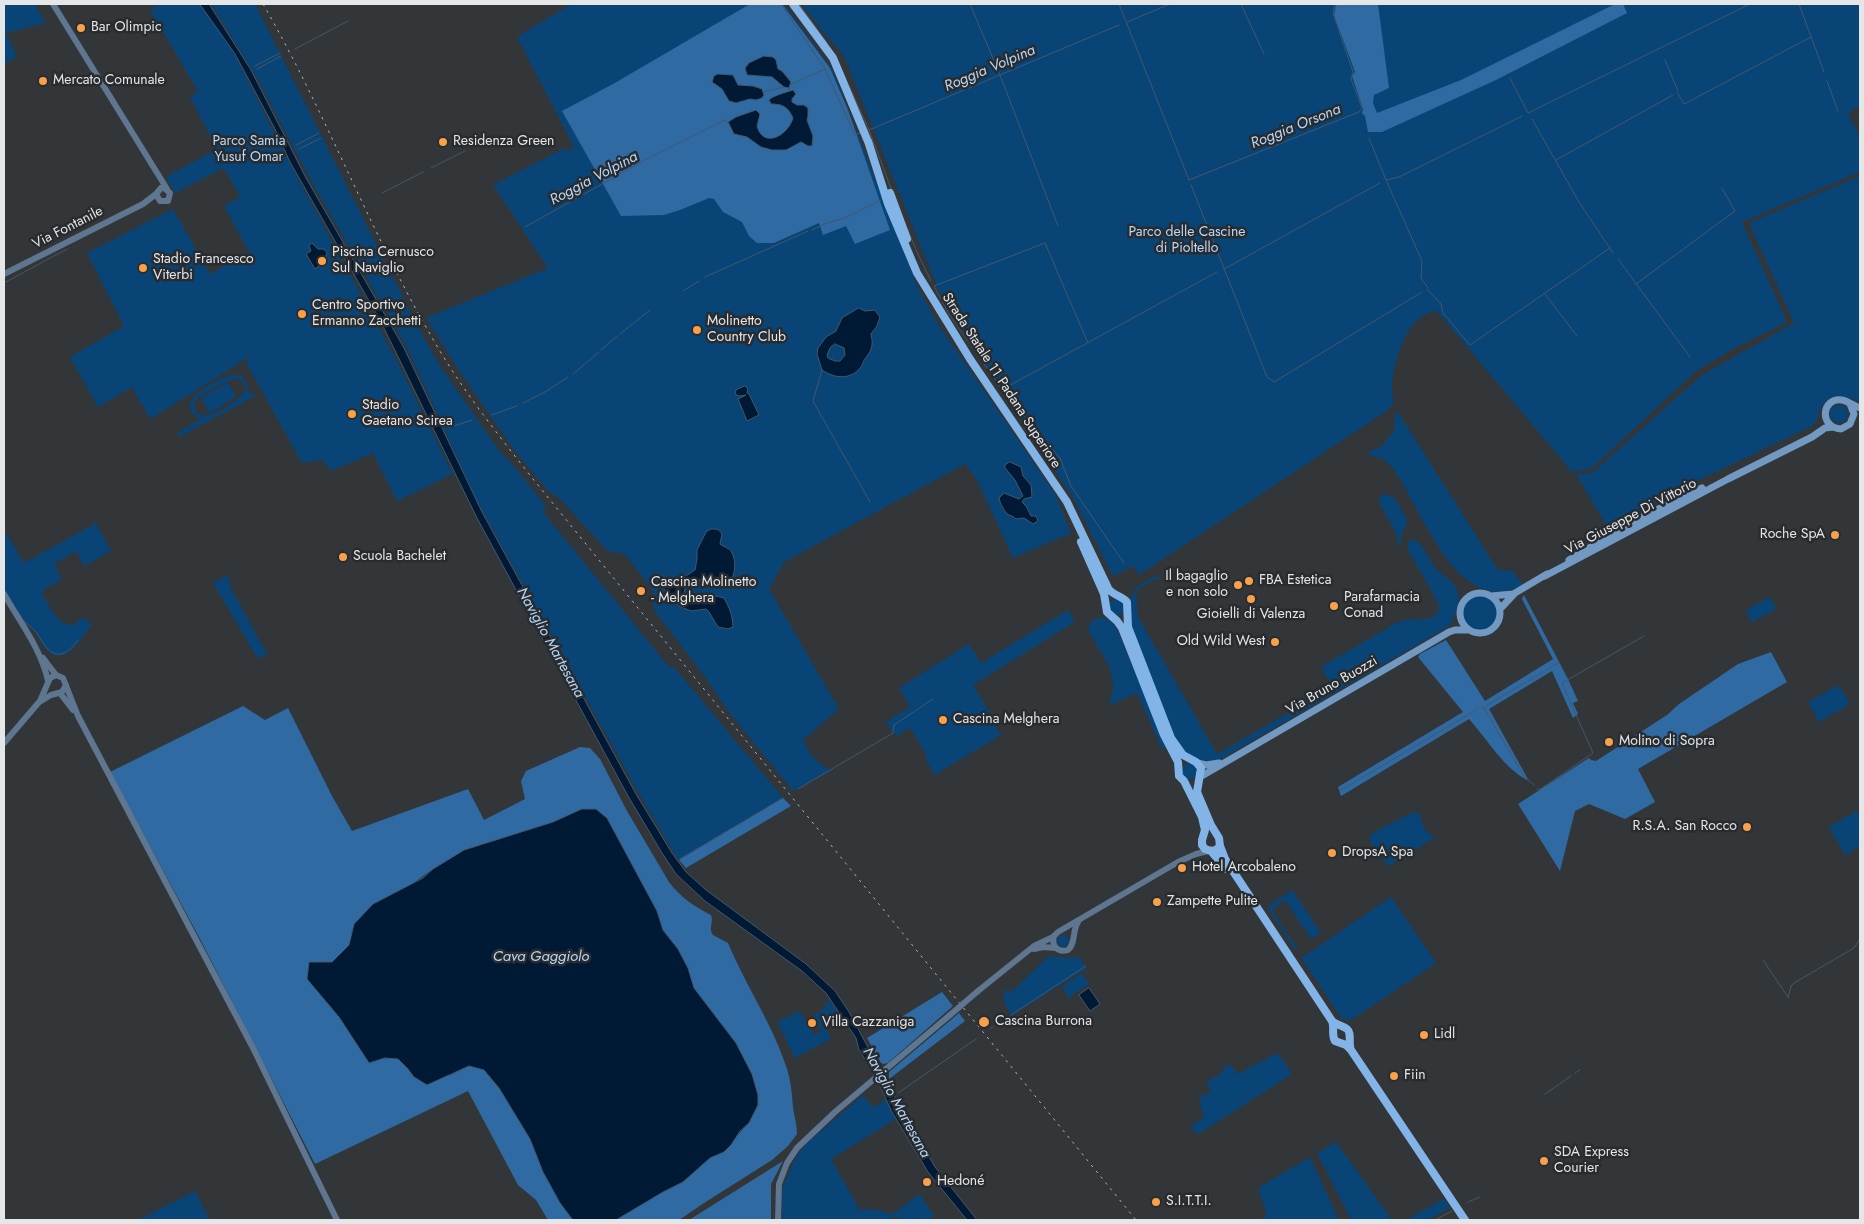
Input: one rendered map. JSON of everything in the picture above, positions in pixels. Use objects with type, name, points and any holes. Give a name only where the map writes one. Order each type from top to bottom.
[{"type":"main road","name":"Strada Statale 11 Padana Superiore","points":[[793,4],[833,58],[868,141],[907,253],[923,283],[970,359],[1060,492],[1078,522],[1106,586],[1116,596],[1121,596],[1126,600],[1128,605],[1128,627],[1171,738],[1183,756],[1189,760]]},
{"type":"main road","points":[[1812,438],[1819,429],[1825,416],[1826,408],[1834,401],[1840,400],[1860,408]]},
{"type":"main road","points":[[1850,404],[1854,412],[1853,420]]},
{"type":"main road","points":[[1825,416],[1828,424],[1833,427],[1845,428],[1860,413]]},
{"type":"main road","name":"Via Giuseppe Di Vittorio","points":[[1500,609],[1516,593],[1545,576],[1728,479],[1812,438],[1826,428],[1833,427]]},
{"type":"main road","name":"Strada Statale 11 Padana Superiore","points":[[1060,492],[1104,594],[1107,612],[1122,628],[1164,735],[1178,762],[1179,775],[1184,781],[1202,818],[1204,826],[1203,846],[1259,911]]},
{"type":"main road","points":[[1480,593],[1491,596],[1497,602],[1500,609],[1499,620],[1492,630],[1479,634],[1469,630],[1462,623],[1460,615],[1461,606],[1469,596],[1480,593]]},
{"type":"main road","name":"Via Giuseppe Di Vittorio","points":[[1491,596],[1504,596],[1516,593]]},
{"type":"main road","points":[[1106,605],[1109,598],[1116,596]]},
{"type":"main road","points":[[1112,617],[1121,617],[1127,610]]},
{"type":"main road","name":"Via Bruno Buozzi","points":[[1450,632],[1460,615]]},
{"type":"main road","name":"Via Bruno Buozzi","points":[[1199,778],[1450,632],[1469,630]]},
{"type":"main road","points":[[1179,768],[1182,763],[1189,760],[1198,763]]},
{"type":"main road","name":"Via Bruno Buozzi","points":[[1198,763],[1212,765],[1227,761]]},
{"type":"main road","name":"Strada Statale 11 Padana Superiore","points":[[1198,763],[1201,770],[1197,788],[1198,796],[1215,833],[1220,839],[1220,846],[1225,859],[1337,1029],[1349,1031],[1346,1042],[1465,1220]]},
{"type":"main road","points":[[1184,781],[1192,783],[1199,778]]},
{"type":"main road","points":[[1203,838],[1210,832],[1215,833]]},
{"type":"main road","points":[[1209,851],[1216,850],[1220,846]]},
{"type":"main road","name":"Strada Statale 11 Padana Superiore","points":[[1337,1029],[1334,1039],[1338,1043],[1346,1042]]},
{"type":"street","points":[[53,4],[160,176],[164,188],[170,193],[169,199],[165,202],[157,197],[164,188]]},
{"type":"street","name":"Via Fontanile","points":[[4,274],[157,197]]},
{"type":"street","points":[[4,594],[36,647],[56,675],[64,678],[78,716],[252,1046],[338,1220]]},
{"type":"street","points":[[36,647],[45,668],[50,691],[57,694],[78,716]]},
{"type":"street","points":[[4,743],[40,702],[48,683],[56,675]]},
{"type":"street","points":[[40,702],[64,690],[66,685]]},
{"type":"street","points":[[778,1220],[779,1184],[792,1154],[821,1125],[950,1014],[1036,945],[1184,859],[1196,849],[1203,838]]},
{"type":"street","points":[[1184,859],[1209,851]]},
{"type":"street","points":[[1072,938],[1079,921]]},
{"type":"street","points":[[1029,951],[1039,947],[1056,948],[1062,951],[1070,949],[1073,944],[1072,938],[1069,933],[1063,931]]},
{"type":"street","points":[[1054,936],[1053,943],[1056,948]]},
{"type":"green space","points":[[4,4],[35,4],[46,23],[6,33],[17,57],[4,64]]},
{"type":"green space","name":"Parco Samia Yusuf Omar","points":[[160,4],[205,4],[235,55],[291,166],[397,361],[453,474],[397,501],[373,453],[331,471],[322,460],[302,463],[246,363],[252,355],[150,419],[132,387],[98,407],[70,357],[124,326],[87,253],[173,209],[210,274],[249,252],[224,206],[240,197],[224,168],[175,193],[166,177],[217,149],[190,97],[198,91],[150,10]]},
{"type":"green space","points":[[211,4],[255,4],[438,363],[503,456],[507,458],[547,507],[542,511],[670,668],[674,667],[783,798],[679,860],[677,858],[638,792],[478,503],[407,348],[309,177],[257,78]]},
{"type":"green space","name":"Molinetto Country Club","points":[[571,4],[784,4],[833,71],[918,288],[938,324],[1055,494],[1071,533],[1013,558],[977,480],[965,464],[784,562],[769,589],[839,709],[803,740],[813,758],[831,771],[793,791],[728,711],[703,674],[653,609],[654,592],[625,554],[608,551],[559,498],[547,490],[512,447],[464,378],[426,318],[548,268],[493,185],[565,148],[567,151],[574,147],[517,37]]},
{"type":"green space","name":"Parco delle Cascine di Pioltello","points":[[802,4],[1860,4],[1860,106],[1848,113],[1860,138],[1860,172],[1742,222],[1787,322],[1731,350],[1695,372],[1592,468],[1571,472],[1436,310],[1418,319],[1406,335],[1394,370],[1392,392],[1394,402],[1388,410],[1139,575],[1133,566],[1113,576],[1072,496],[977,354],[938,289],[844,56]]},
{"type":"green space","points":[[1860,176],[1860,402],[1839,396],[1829,399],[1821,408],[1817,420],[1812,426],[1686,485],[1609,530],[1576,474],[1592,473],[1702,375],[1794,323],[1749,223]]},
{"type":"green space","points":[[234,374],[243,377],[248,386],[248,394],[252,392],[255,396],[179,437],[177,433],[201,419],[192,413],[190,406],[193,399],[199,392]],"holes":[[[235,378],[241,380],[245,386],[245,391],[237,400],[220,411],[211,414],[203,415],[197,412],[194,404],[199,396]]]},
{"type":"green space","points":[[228,383],[236,397],[209,413],[201,398]]},
{"type":"green space","points":[[1835,405],[1843,405],[1848,410],[1846,421],[1835,423],[1830,418],[1830,410]]},
{"type":"green space","points":[[1397,411],[1498,570],[1513,571],[1523,585],[1499,592],[1478,587],[1460,573],[1443,554],[1391,466],[1384,460],[1366,453],[1382,446],[1394,431],[1395,414]]},
{"type":"green space","points":[[1386,494],[1395,498],[1407,519],[1400,547],[1397,542],[1397,535],[1378,501],[1382,495]]},
{"type":"green space","points":[[96,523],[111,551],[84,566],[76,551],[54,564],[62,579],[41,592],[54,614],[62,622],[67,625],[73,625],[84,618],[92,624],[73,649],[60,656],[54,655],[45,648],[5,591],[3,571],[4,530],[24,563]]},
{"type":"green space","points":[[1413,539],[1420,543],[1434,566],[1454,585],[1458,592],[1457,610],[1449,626],[1219,760],[1196,759],[1178,746],[1130,624],[1131,598],[1136,588],[1153,577],[1157,577],[1160,580],[1153,580],[1136,591],[1138,617],[1217,754],[1333,687],[1321,667],[1398,622],[1426,619],[1435,616],[1439,608],[1438,603],[1407,548],[1409,542]]},
{"type":"green space","points":[[227,575],[232,590],[267,654],[258,659],[213,583]]},
{"type":"green space","points":[[1480,595],[1487,596],[1493,600],[1497,606],[1497,620],[1493,626],[1487,630],[1480,631],[1473,630],[1467,626],[1463,620],[1462,613],[1463,606],[1467,600],[1473,596]]},
{"type":"green space","points":[[1770,597],[1776,609],[1752,622],[1746,610]]},
{"type":"green space","points":[[1117,599],[1123,601],[1125,607],[1123,613],[1117,615],[1111,613],[1109,607],[1111,601]]},
{"type":"green space","points":[[1068,610],[1075,622],[973,685],[1001,735],[935,775],[925,758],[927,756],[910,728],[896,736],[892,732],[886,722],[910,707],[899,688],[969,644],[981,663]]},
{"type":"green space","points":[[1102,617],[1112,622],[1117,629],[1166,744],[1163,751],[1137,693],[1109,704],[1112,694],[1112,675],[1105,658],[1089,632],[1089,625],[1093,620]]},
{"type":"green space","points":[[1839,685],[1850,704],[1819,722],[1808,702]]},
{"type":"green space","points":[[1190,763],[1198,771],[1190,779],[1182,771]]},
{"type":"green space","points":[[1857,811],[1860,817],[1860,846],[1845,855],[1829,827]]},
{"type":"green space","points":[[1413,812],[1420,814],[1423,818],[1420,820],[1429,835],[1432,834],[1434,838],[1388,866],[1376,847],[1374,848],[1370,842],[1370,836],[1374,832]]},
{"type":"green space","points":[[1292,890],[1321,933],[1311,939],[1285,900],[1272,910],[1297,948],[1295,950],[1267,907]]},
{"type":"green space","points":[[1391,897],[1436,963],[1351,1020],[1342,1019],[1301,958]]},
{"type":"green space","points":[[1061,935],[1065,935],[1069,941],[1065,947],[1061,947],[1057,943],[1057,939]]},
{"type":"green space","points":[[1049,956],[1072,958],[1078,956],[1087,968],[1011,1016],[1003,996],[1005,989],[1011,992]]},
{"type":"green space","points":[[1082,973],[1089,984],[1068,998],[1062,987]]},
{"type":"green space","points":[[830,1001],[841,1018],[825,1027],[831,1039],[795,1058],[777,1022],[800,1011],[814,1035],[821,1031],[813,1015],[826,1008],[824,1004]]},
{"type":"green space","points":[[1278,1053],[1291,1072],[1289,1076],[1200,1133],[1196,1133],[1191,1126],[1205,1116],[1199,1107],[1202,1104],[1198,1098],[1211,1091],[1206,1082],[1223,1072],[1222,1069],[1231,1064],[1237,1074]]},
{"type":"green space","points":[[863,1095],[872,1107],[886,1099],[896,1117],[831,1159],[859,1209],[877,1210],[892,1214],[920,1194],[934,1216],[927,1220],[918,1220],[915,1217],[910,1220],[900,1220],[896,1216],[889,1220],[782,1220],[782,1189],[797,1155],[806,1144]]},
{"type":"green space","points":[[1336,1142],[1392,1220],[1351,1220],[1317,1153]]},
{"type":"green space","points":[[1310,1157],[1339,1220],[1259,1220],[1267,1216],[1258,1188]]},
{"type":"green space","points":[[195,1191],[210,1220],[138,1220]]},
{"type":"green space","points":[[1444,1199],[1450,1208],[1427,1220],[1410,1220],[1409,1218]]},
{"type":"shaded area","points":[[750,4],[782,4],[830,68],[848,110],[890,230],[855,244],[846,226],[823,235],[819,223],[774,243],[757,243],[749,236],[742,222],[723,212],[714,199],[709,198],[664,215],[621,216],[562,111],[613,84]]},
{"type":"shaded area","points":[[1336,4],[1378,4],[1389,88],[1374,95],[1373,103],[1377,113],[1461,80],[1615,4],[1623,4],[1627,13],[1496,80],[1382,132],[1368,132],[1365,116],[1362,113],[1363,109],[1352,76],[1355,72],[1334,15]]},
{"type":"shaded area","points":[[1524,595],[1578,701],[1573,703],[1578,714],[1573,718],[1552,671],[1489,709],[1529,781],[1504,762],[1469,719],[1341,796],[1338,787],[1463,712],[1418,657],[1420,654],[1446,640],[1485,701],[1553,659],[1522,599]]},
{"type":"shaded area","points":[[1771,652],[1787,682],[1638,769],[1655,802],[1625,819],[1589,804],[1575,811],[1560,871],[1518,804],[1589,758],[1596,761],[1667,715],[1679,704],[1738,664]]},
{"type":"shaded area","points":[[243,706],[265,720],[288,708],[332,796],[352,831],[468,789],[484,820],[525,799],[521,781],[526,771],[580,747],[590,748],[600,759],[627,811],[669,882],[688,901],[711,915],[713,935],[728,943],[767,1021],[787,1069],[790,1083],[797,1134],[788,1146],[772,1160],[679,1220],[616,1220],[683,1182],[710,1158],[724,1152],[749,1122],[718,1021],[694,988],[663,930],[657,911],[607,818],[582,809],[433,869],[355,924],[349,945],[332,962],[307,979],[339,1017],[385,1058],[398,1059],[414,1077],[451,1075],[469,1066],[484,1070],[499,1088],[530,1139],[543,1172],[560,1203],[575,1220],[548,1220],[536,1200],[518,1185],[468,1091],[315,1164],[199,937],[110,772]]},
{"type":"shaded area","points":[[783,798],[791,806],[686,868],[679,860]]},
{"type":"shaded area","points":[[942,992],[953,1006],[888,1063],[881,1063],[867,1038]]},
{"type":"shaded area","points":[[959,1013],[965,1021],[889,1079],[889,1072]]},
{"type":"shaded area","points":[[783,1161],[771,1184],[771,1220],[689,1220]]},
{"type":"water","name":"Naviglio Martesana","points":[[200,4],[209,4],[251,70],[306,178],[404,348],[482,512],[636,794],[672,853],[686,872],[706,890],[806,964],[835,991],[849,1012],[935,1167],[977,1220],[967,1220],[928,1172],[892,1112],[873,1071],[859,1050],[856,1038],[826,993],[802,971],[705,901],[676,874],[662,853],[628,796],[477,518],[381,322],[290,162],[274,127],[235,54]]},
{"type":"water","points":[[764,56],[773,57],[776,60],[778,69],[791,82],[789,88],[784,87],[772,77],[747,75],[745,68],[749,63]]},
{"type":"water","points":[[718,74],[733,75],[738,85],[762,89],[764,95],[756,100],[750,99],[736,103],[729,101],[722,89],[712,82],[714,76]]},
{"type":"water","points":[[793,90],[796,94],[792,102],[808,108],[807,120],[813,136],[812,146],[801,142],[786,150],[772,150],[761,147],[747,137],[734,134],[728,122],[756,110],[760,114],[757,126],[764,137],[770,138],[781,135],[793,118],[785,107],[771,104],[769,100]]},
{"type":"water","points":[[312,243],[318,249],[324,249],[327,253],[325,258],[317,260],[319,266],[315,269],[306,254],[311,251],[309,246]]},
{"type":"water","points":[[859,308],[865,311],[875,310],[880,317],[877,326],[871,334],[871,348],[861,367],[853,374],[843,377],[832,375],[822,370],[817,354],[818,348],[826,337],[836,331],[842,318]],"holes":[[[835,344],[844,348],[845,355],[840,361],[828,358],[827,355],[830,348]]]},
{"type":"water","points":[[745,386],[759,415],[747,421],[738,399],[746,395],[739,396],[735,394],[736,390]]},
{"type":"water","points":[[1010,462],[1021,467],[1023,476],[1031,485],[1032,497],[1024,499],[1022,502],[1031,516],[1036,516],[1038,521],[1033,524],[1024,518],[1016,519],[1009,515],[1000,502],[999,498],[1004,493],[1019,499],[1023,496],[1015,480],[1005,468],[1005,465]]},
{"type":"water","points":[[711,529],[720,531],[722,534],[720,544],[731,551],[734,557],[735,567],[732,577],[726,584],[720,585],[703,579],[697,581],[685,587],[683,598],[691,604],[712,595],[724,598],[733,623],[733,627],[728,629],[718,627],[706,609],[691,611],[679,606],[656,577],[659,574],[668,579],[675,580],[695,570],[697,550],[706,532]]},
{"type":"water","name":"Cava Gaggiolo","points":[[582,809],[596,809],[607,818],[657,911],[663,930],[678,949],[688,968],[694,988],[736,1043],[752,1074],[758,1095],[758,1105],[749,1123],[740,1131],[724,1152],[710,1158],[683,1182],[616,1220],[572,1219],[560,1203],[543,1172],[530,1139],[499,1088],[484,1070],[469,1066],[427,1085],[414,1077],[398,1059],[385,1058],[369,1063],[339,1017],[307,979],[309,962],[332,962],[349,945],[354,924],[373,904],[423,878],[433,869],[464,850],[553,822]]},
{"type":"water","points":[[1089,988],[1100,1004],[1090,1011],[1079,995]]},
{"type":"waterway","points":[[781,4],[825,69]]},
{"type":"waterway","points":[[799,4],[827,43]]},
{"type":"waterway","points":[[970,4],[1000,75],[1058,226]]},
{"type":"waterway","name":"Roggia Volpina","points":[[1119,4],[1189,180]]},
{"type":"waterway","points":[[1127,22],[1170,4]]},
{"type":"waterway","points":[[1241,4],[1264,54]]},
{"type":"waterway","name":"Roggia Orsona","points":[[1189,180],[1359,112],[1362,108],[1351,79],[1353,72],[1333,13],[1335,4]]},
{"type":"waterway","points":[[1528,113],[1750,4]]},
{"type":"waterway","points":[[1799,4],[1824,72]]},
{"type":"waterway","points":[[295,49],[348,21]]},
{"type":"waterway","name":"Roggia Volpina","points":[[869,130],[1119,25]]},
{"type":"waterway","points":[[1677,92],[1684,104],[1811,37]]},
{"type":"waterway","points":[[255,66],[280,53]]},
{"type":"waterway","points":[[257,69],[281,56]]},
{"type":"waterway","points":[[836,57],[869,130],[892,191]]},
{"type":"waterway","points":[[1665,60],[1678,91]]},
{"type":"waterway","name":"Roggia Volpina","points":[[790,85],[825,69],[855,135],[860,133]]},
{"type":"waterway","points":[[1510,78],[1528,113]]},
{"type":"waterway","points":[[1827,81],[1838,111]]},
{"type":"waterway","name":"Roggia Volpina","points":[[763,92],[784,87]]},
{"type":"waterway","points":[[1556,160],[1673,95]]},
{"type":"waterway","points":[[1386,180],[1399,177],[1522,116]]},
{"type":"waterway","points":[[1532,119],[1579,202],[1613,253]]},
{"type":"waterway","name":"Roggia Volpina","points":[[525,227],[645,160],[725,120],[728,122]]},
{"type":"waterway","points":[[296,145],[319,133]]},
{"type":"waterway","name":"Roggia Volpina","points":[[299,149],[321,138]]},
{"type":"waterway","points":[[1369,138],[1422,261],[1421,278],[1428,288]]},
{"type":"waterway","name":"Roggia Volpina","points":[[431,168],[465,151]]},
{"type":"waterway","name":"Roggia Volpina","points":[[382,193],[423,172]]},
{"type":"waterway","points":[[1224,269],[1380,183]]},
{"type":"waterway","points":[[1191,185],[1267,377],[1274,382],[1422,292]]},
{"type":"waterway","points":[[1636,284],[1735,211],[1722,188]]},
{"type":"waterway","points":[[812,230],[845,218],[881,200]]},
{"type":"waterway","points":[[907,228],[931,281]]},
{"type":"waterway","points":[[705,277],[808,231]]},
{"type":"waterway","points":[[1088,343],[1045,243],[934,286],[949,314],[1006,395],[1060,458],[1071,486],[1124,563]]},
{"type":"waterway","points":[[1427,289],[1441,304],[1443,313],[1470,345],[1610,248]]},
{"type":"waterway","points":[[4,283],[67,249]]},
{"type":"waterway","points":[[1618,259],[1690,357]]},
{"type":"waterway","points":[[1003,389],[1217,272]]},
{"type":"waterway","points":[[683,291],[699,281]]},
{"type":"waterway","points":[[1545,294],[1577,336]]},
{"type":"waterway","points":[[620,334],[650,310]]},
{"type":"waterway","points":[[601,350],[617,336]]},
{"type":"waterway","points":[[573,374],[599,352]]},
{"type":"waterway","points":[[822,370],[813,401],[870,502]]},
{"type":"waterway","points":[[523,403],[568,377]]},
{"type":"waterway","points":[[491,415],[517,406]]},
{"type":"waterway","points":[[448,428],[472,420]]},
{"type":"waterway","points":[[24,621],[35,631],[46,647],[57,654],[65,653],[78,640]]},
{"type":"waterway","points":[[1537,789],[1539,790],[1593,753],[1562,683],[1644,636]]},
{"type":"waterway","points":[[1484,707],[1558,663]]},
{"type":"waterway","points":[[798,789],[893,733],[894,725],[933,699]]},
{"type":"waterway","points":[[1481,708],[1484,708],[1524,776],[1534,785]]},
{"type":"waterway","points":[[1341,790],[1478,709]]},
{"type":"waterway","points":[[680,859],[783,798]]},
{"type":"waterway","points":[[1788,998],[1791,986],[1794,983],[1854,948],[1860,939]]},
{"type":"waterway","points":[[1763,960],[1788,997]]},
{"type":"waterway","points":[[1011,1015],[1086,966]]},
{"type":"waterway","name":"Naviglio Martesana","points":[[898,1093],[976,1039]]},
{"type":"waterway","points":[[1575,1073],[1580,1070]]},
{"type":"waterway","points":[[1545,1094],[1571,1076]]},
{"type":"waterway","points":[[1468,1202],[1480,1197]]},
{"type":"waterway","points":[[1435,1220],[1452,1211]]},
{"type":"railway","points":[[263,4],[307,86],[386,252],[441,353],[478,408],[533,479],[1136,1220]]},
{"type":"place","name":"Bar Olimpic","points":[[81,28]]},
{"type":"place","name":"Mercato Comunale","points":[[43,81]]},
{"type":"place","name":"Residenza Green","points":[[443,142]]},
{"type":"place","name":"Piscina Cernusco Sul Naviglio","points":[[322,261]]},
{"type":"place","name":"Stadio Francesco Viterbi","points":[[143,268]]},
{"type":"place","name":"Centro Sportivo Ermanno Zacchetti","points":[[302,314]]},
{"type":"place","name":"Molinetto Country Club","points":[[697,330]]},
{"type":"place","name":"Stadio Gaetano Scirea","points":[[352,414]]},
{"type":"place","name":"Roche SpA","points":[[1835,535]]},
{"type":"place","name":"Scuola Bachelet","points":[[343,557]]},
{"type":"place","name":"FBA Estetica","points":[[1249,581]]},
{"type":"place","name":"Il bagaglio e non solo","points":[[1238,585]]},
{"type":"place","name":"Cascina Molinetto - Melghera","points":[[641,591]]},
{"type":"place","name":"Gioielli di Valenza","points":[[1251,599]]},
{"type":"place","name":"Parafarmacia Conad","points":[[1334,606]]},
{"type":"place","name":"Old Wild West","points":[[1275,642]]},
{"type":"place","name":"Cascina Melghera","points":[[943,720]]},
{"type":"place","name":"Molino di Sopra","points":[[1609,742]]},
{"type":"place","name":"R.S.A. San Rocco","points":[[1747,827]]},
{"type":"place","name":"DropsA Spa","points":[[1332,853]]},
{"type":"place","name":"Hotel Arcobaleno","points":[[1182,868]]},
{"type":"place","name":"Zampette Pulite","points":[[1157,902]]},
{"type":"place","name":"Cascina Burrona","points":[[984,1022]]},
{"type":"place","name":"Villa Cazzaniga","points":[[812,1023]]},
{"type":"place","name":"Lidl","points":[[1424,1035]]},
{"type":"place","name":"Fiin","points":[[1394,1076]]},
{"type":"place","name":"SDA Express Courier","points":[[1544,1161]]},
{"type":"place","name":"Hedoné","points":[[927,1182]]},
{"type":"place","name":"S.I.T.T.I.","points":[[1156,1202]]}]
